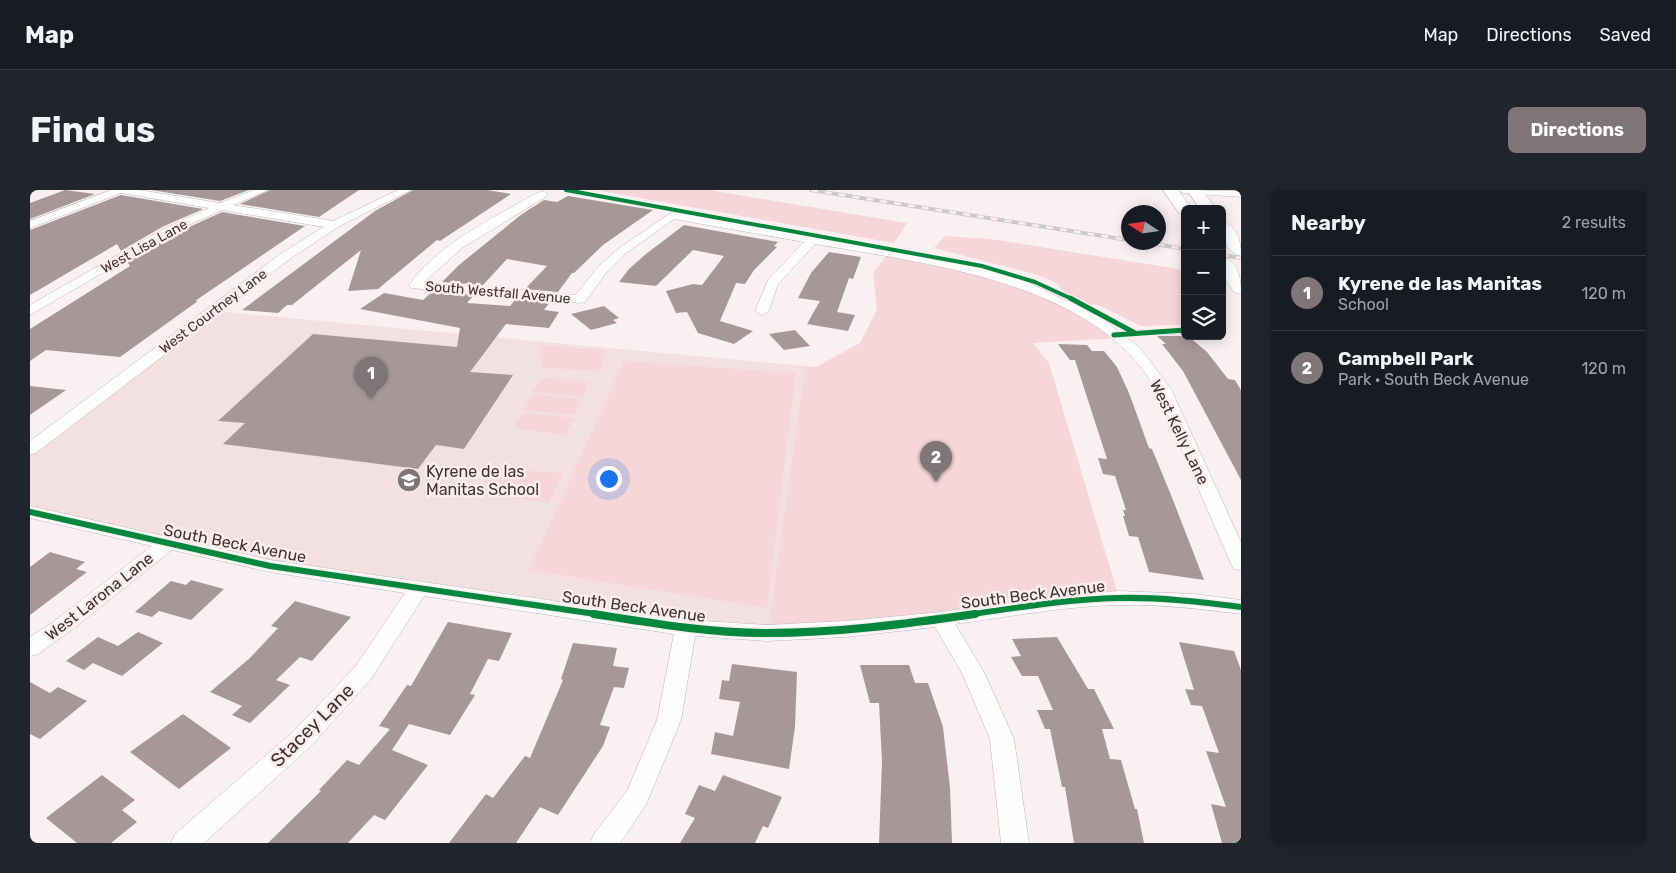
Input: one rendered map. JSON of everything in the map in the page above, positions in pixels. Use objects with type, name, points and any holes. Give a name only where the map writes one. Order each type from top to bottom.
[{"type":"main road","points":[[1170,190],[1181,205]]},
{"type":"main road","points":[[1190,190],[1204,205]]},
{"type":"main road","points":[[1226,231],[1241,251]]},
{"type":"main road","points":[[1226,267],[1241,288]]},
{"type":"street","points":[[30,224],[120,190],[334,225]]},
{"type":"street","name":"West Lisa Lane","points":[[30,311],[167,231],[219,207],[263,190]]},
{"type":"street","name":"West Courtney Lane","points":[[30,449],[286,255],[334,225],[406,190]]},
{"type":"street","points":[[1190,190],[1241,194]]},
{"type":"street","name":"South Westfall Avenue","points":[[530,191],[543,194],[475,232],[428,269],[415,285],[580,299],[601,271],[622,251],[672,215]]},
{"type":"street","points":[[672,215],[966,268],[1023,285],[1062,302],[1094,319]]},
{"type":"street","points":[[762,311],[772,283],[812,240]]},
{"type":"street","name":"West Kelly Lane","points":[[1094,319],[1135,351],[1163,389],[1241,564]]},
{"type":"street","points":[[30,430],[50,434]]},
{"type":"street","name":"South Beck Avenue","points":[[30,512],[270,566],[686,628],[767,633],[846,629],[941,619],[1054,603],[1119,598],[1194,601],[1241,607]]},
{"type":"street","name":"West Larona Lane","points":[[30,648],[61,627],[167,544]]},
{"type":"street","name":"Stacey Lane","points":[[185,843],[302,739],[363,673],[418,589]]},
{"type":"street","points":[[941,619],[973,672],[1002,739],[1015,843]]},
{"type":"street","points":[[604,843],[637,797],[669,720],[686,628]]},
{"type":"shaded area","points":[[595,190],[709,190],[907,223],[894,243]]},
{"type":"shaded area","points":[[945,236],[991,239],[1181,269],[1181,325],[1140,326],[1099,305],[1084,304],[1068,297],[1056,283],[1038,275],[934,248]]},
{"type":"shaded area","points":[[888,254],[1023,285],[1118,338],[1033,343],[1049,363],[1119,598],[767,633],[805,366],[816,367],[860,343],[877,309],[873,273]]},
{"type":"shaded area","name":"Kyrene de las Manitas School","points":[[213,311],[805,366],[767,633],[270,566],[30,512],[30,449]]},
{"type":"shaded area","points":[[541,345],[605,350],[601,371],[542,368]]},
{"type":"shaded area","points":[[624,361],[796,373],[767,608],[529,570]]},
{"type":"shaded area","points":[[543,378],[589,382],[582,397],[532,392]]},
{"type":"shaded area","points":[[533,394],[583,399],[575,415],[524,410]]},
{"type":"shaded area","points":[[523,413],[575,418],[565,435],[513,428]]},
{"type":"shaded area","points":[[491,468],[563,473],[549,503],[477,493]]},
{"type":"building","points":[[65,190],[95,194],[30,219],[30,203]]},
{"type":"building","points":[[151,190],[249,190],[220,201]]},
{"type":"building","points":[[270,190],[359,190],[319,217],[240,204]]},
{"type":"building","points":[[413,190],[487,190],[511,194],[440,241],[437,240],[378,289],[348,291],[361,250],[292,305],[287,305],[278,313],[242,310],[375,211]]},
{"type":"building","points":[[121,195],[203,209],[162,227],[121,251],[117,244],[30,295],[30,230]]},
{"type":"building","points":[[568,196],[653,210],[603,245],[572,273],[558,292],[525,289],[547,266],[507,259],[483,285],[442,282],[459,265],[522,214],[544,200],[557,202]]},
{"type":"building","points":[[222,212],[305,226],[195,301],[198,301],[120,357],[46,350],[30,361],[30,329],[130,266],[127,261],[172,235]]},
{"type":"building","points":[[684,225],[778,242],[774,246],[777,247],[754,270],[745,284],[736,283],[720,321],[753,331],[734,344],[698,333],[687,312],[676,313],[666,291],[693,284],[702,285],[724,256],[693,250],[656,286],[619,282],[629,269],[646,254]]},
{"type":"building","points":[[829,252],[861,257],[853,279],[849,278],[837,312],[855,315],[848,331],[807,324],[820,301],[798,298],[811,273]]},
{"type":"building","points":[[432,292],[474,295],[467,303],[510,306],[516,299],[550,302],[544,310],[559,312],[549,328],[506,324],[470,372],[513,375],[464,449],[436,445],[418,469],[223,444],[245,423],[218,421],[313,334],[457,347],[460,328],[360,309],[384,293],[423,300]]},
{"type":"building","points":[[604,306],[619,318],[613,320],[617,323],[591,330],[571,314]]},
{"type":"building","points":[[795,330],[810,346],[784,350],[769,334]]},
{"type":"building","points":[[1157,336],[1181,336],[1181,340],[1193,340],[1207,352],[1228,379],[1235,380],[1241,390],[1241,480],[1183,371],[1162,344],[1166,344]]},
{"type":"building","points":[[1058,344],[1087,345],[1092,351],[1104,351],[1117,367],[1129,393],[1149,448],[1152,449],[1171,495],[1204,580],[1149,572],[1138,537],[1129,536],[1123,516],[1125,516],[1123,510],[1126,510],[1115,476],[1103,474],[1098,458],[1107,459],[1075,360],[1070,360]]},
{"type":"building","points":[[30,386],[66,390],[30,415]]},
{"type":"building","points":[[50,552],[85,562],[76,569],[87,572],[30,615],[30,567]]},
{"type":"building","points":[[191,580],[224,589],[191,620],[159,611],[152,617],[135,612],[171,581],[186,585]]},
{"type":"building","points":[[295,601],[351,617],[312,661],[300,657],[276,680],[290,685],[250,723],[232,715],[242,706],[210,692],[250,658],[278,628],[271,626]]},
{"type":"building","points":[[448,622],[512,633],[499,661],[488,659],[470,694],[475,695],[450,735],[409,724],[392,750],[428,765],[385,820],[374,815],[348,843],[268,843],[321,791],[319,790],[347,760],[359,765],[390,729],[379,726],[407,685],[411,686]]},
{"type":"building","points":[[138,632],[163,643],[122,676],[93,663],[84,670],[66,661],[98,637],[118,646]]},
{"type":"building","points":[[1057,637],[1088,689],[1094,689],[1114,729],[1102,729],[1110,759],[1121,760],[1135,809],[1137,809],[1144,843],[1074,843],[1065,787],[1062,787],[1050,729],[1045,729],[1037,710],[1053,710],[1038,676],[1022,676],[1011,657],[1021,656],[1012,639]]},
{"type":"building","points":[[1179,642],[1234,651],[1241,670],[1241,843],[1222,843],[1211,804],[1226,807],[1206,751],[1219,753],[1202,706],[1191,705],[1185,689],[1194,690]]},
{"type":"building","points":[[573,643],[617,648],[613,666],[629,668],[624,688],[614,687],[600,725],[610,727],[603,746],[558,815],[540,807],[516,843],[449,843],[486,794],[493,798],[525,756],[530,758],[563,680],[561,679]]},
{"type":"building","points":[[732,664],[797,672],[795,727],[789,769],[711,754],[715,732],[733,736],[740,702],[719,699],[722,680],[729,681]]},
{"type":"building","points":[[860,665],[909,665],[915,683],[928,683],[943,727],[950,788],[952,843],[879,843],[882,762],[879,703],[870,703]]},
{"type":"building","points":[[30,682],[50,693],[58,687],[87,701],[40,739],[30,734]]},
{"type":"building","points":[[183,714],[231,748],[179,789],[130,752]]},
{"type":"building","points":[[102,775],[135,800],[122,810],[137,822],[111,843],[77,843],[46,818]]},
{"type":"building","points":[[723,775],[782,797],[768,828],[763,826],[755,843],[680,843],[695,818],[685,814],[699,785],[715,791]]},
{"type":"railway","points":[[811,190],[1121,239]]},
{"type":"railway","points":[[1166,246],[1181,248]]},
{"type":"railway","points":[[1226,256],[1241,258]]},
{"type":"cycle path","points":[[566,190],[982,266],[1035,282],[1084,304],[1135,333]]},
{"type":"cycle path","points":[[1114,335],[1181,330]]},
{"type":"cycle path","points":[[30,512],[270,566],[686,628],[767,633],[846,629],[941,619],[1054,603],[1119,598],[1194,601],[1241,607]]},
{"type":"place","name":"Kyrene de las Manitas","points":[[371,398]]},
{"type":"place","name":"Kyrene de las Manitas School","points":[[409,480]]},
{"type":"place","name":"Campbell Park","points":[[936,482]]}]
